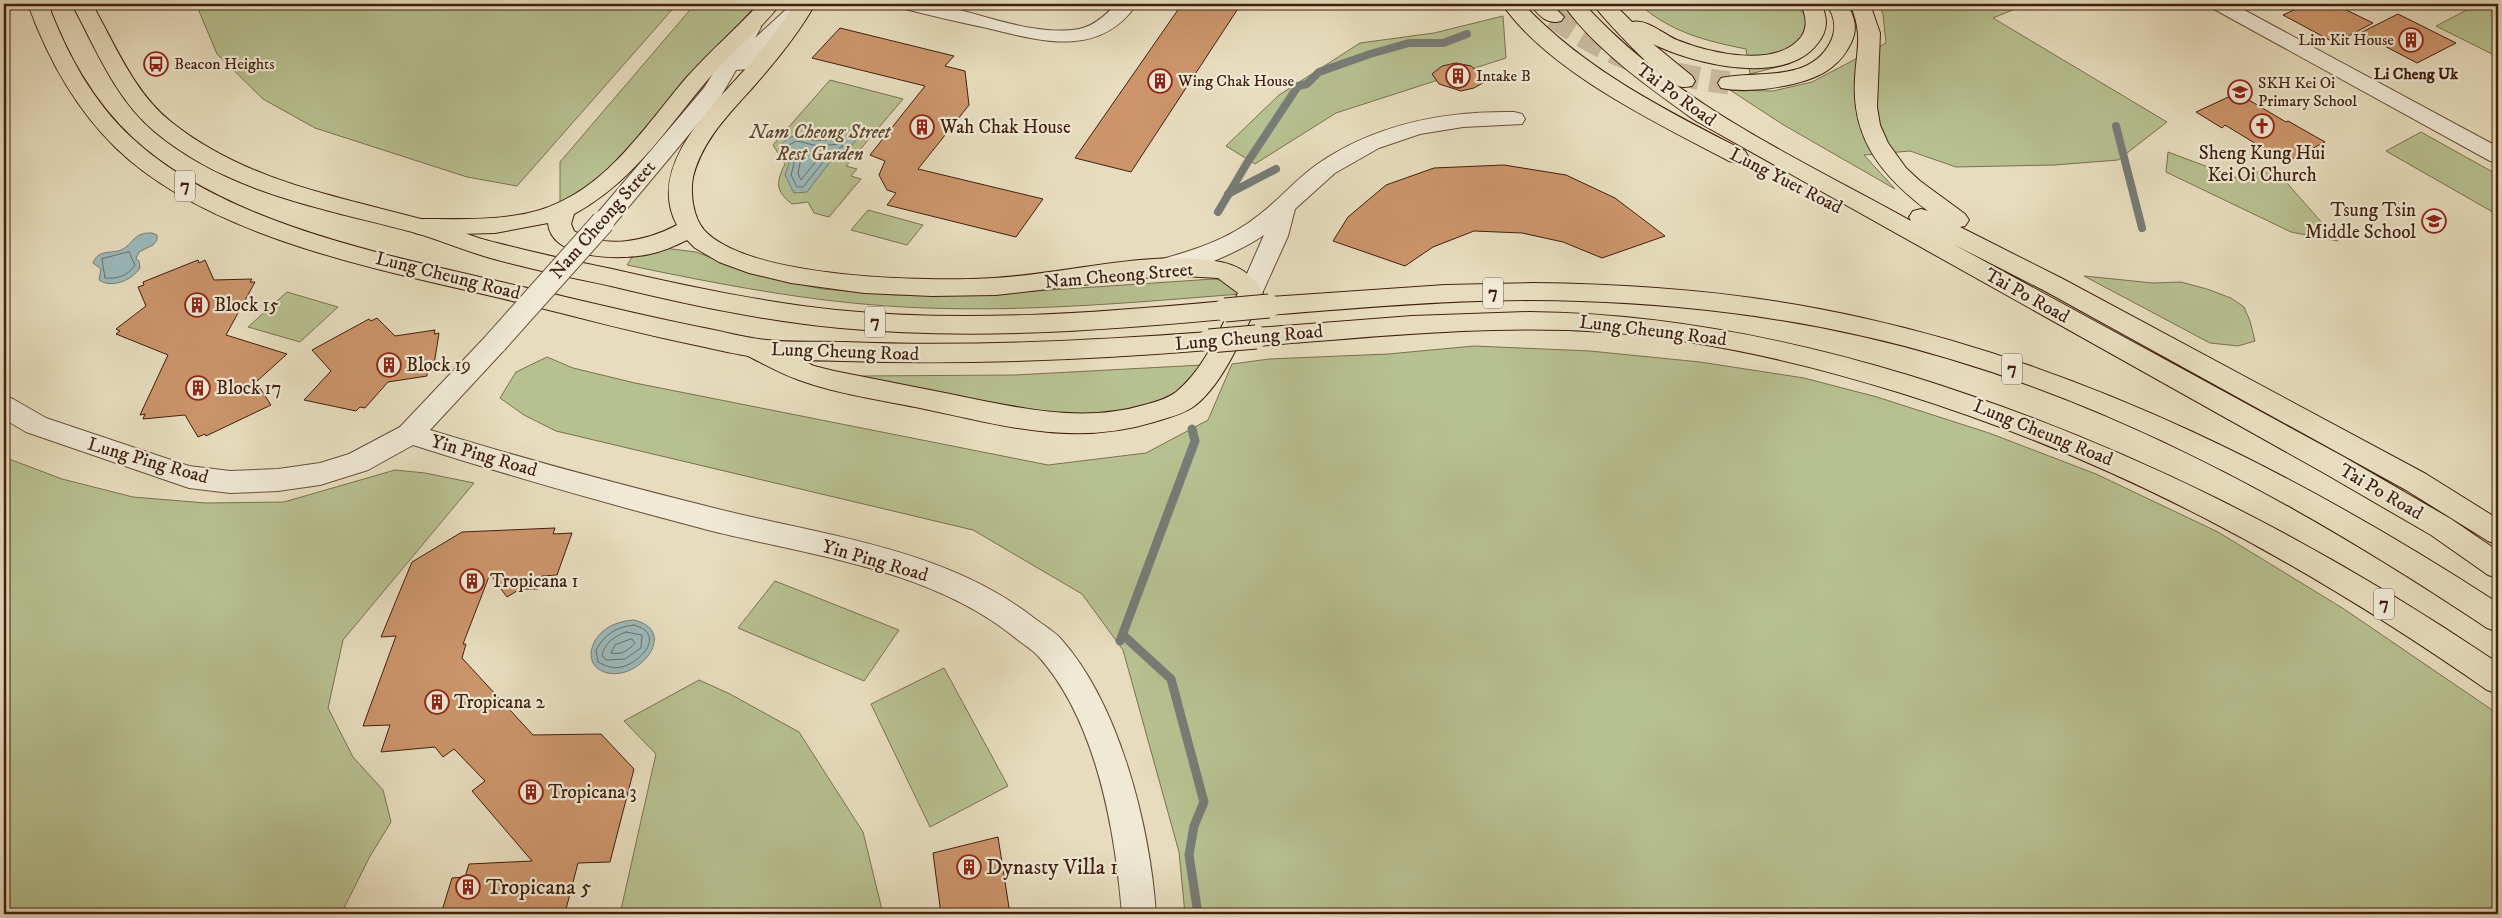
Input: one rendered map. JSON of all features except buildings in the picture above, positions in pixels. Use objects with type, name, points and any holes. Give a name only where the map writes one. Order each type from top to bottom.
[{"type":"main road","name":"Lung Cheung Road","points":[[38,4],[47,31],[67,70],[108,126],[141,158],[160,172],[207,198],[265,223],[363,254],[662,329],[758,349],[891,354],[1029,354],[1256,336],[1443,324],[1568,321],[1634,326],[1716,337],[1841,366],[1990,410],[2109,459],[2179,491],[2340,576],[2498,680]]},
{"type":"main road","name":"Lung Cheung Road","points":[[82,4],[104,49],[127,88],[159,124],[184,143],[218,163],[269,186],[320,202],[423,228],[477,246],[642,285],[737,305],[836,319],[939,326],[1033,326],[1120,321],[1225,310],[1260,299],[1515,292],[1618,294],[1766,308],[1906,338],[2013,370],[2084,396],[2200,446],[2289,491],[2399,553],[2498,619]]},
{"type":"main road","name":"Nam Cheong Street","points":[[423,228],[517,223],[564,210],[593,193],[617,173],[711,62],[751,27],[770,4]]},
{"type":"main road","name":"Nam Cheong Street","points":[[805,4],[786,33],[704,131],[682,176],[680,196],[691,228],[702,242],[719,252],[747,263],[810,278],[862,285],[962,288],[1044,282],[1160,269],[1195,268],[1223,271],[1238,277],[1260,299]]},
{"type":"main road","name":"Lung Yuet Road","points":[[1512,4],[1544,38],[1576,64],[1649,110],[1819,199],[2055,312]]},
{"type":"main road","name":"Tai Po Road","points":[[1572,4],[1615,48],[1641,71],[1704,116],[2334,465],[2441,527],[2498,566]]},
{"type":"main road","points":[[1607,9],[1663,42],[1688,52],[1719,60],[1761,61],[1795,52],[1814,35],[1817,24],[1816,14],[1811,4]]},
{"type":"main road","points":[[1729,83],[1779,81],[1799,76],[1832,58],[1840,47],[1844,35],[1845,21],[1836,4]]},
{"type":"main road","points":[[1860,4],[1868,22],[1870,33],[1865,93],[1869,124],[1880,148],[1899,174],[1939,208],[2054,285]]},
{"type":"main road","name":"Tai Po Road","points":[[1607,9],[1651,54],[1722,107],[1838,174],[2054,285],[2416,482],[2498,533]]},
{"type":"main road","points":[[564,210],[560,220],[564,234],[572,240],[597,249],[650,246],[666,241],[691,228]]},
{"type":"main road","points":[[758,349],[806,373],[844,383],[1056,424],[1115,423],[1144,417],[1170,407],[1192,392],[1260,299]]},
{"type":"street","name":"Nam Cheong Street","points":[[712,91],[741,66],[772,31],[805,4]]},
{"type":"street","points":[[908,4],[1049,37],[1083,35],[1100,29],[1119,15],[1127,4]]},
{"type":"street","points":[[2218,4],[2498,156]]},
{"type":"street","name":"Nam Cheong Street","points":[[410,434],[496,342],[603,222],[712,91],[751,27]]},
{"type":"street","points":[[1160,269],[1191,261],[1233,244],[1261,226],[1326,170],[1380,138],[1409,128],[1440,122],[1480,107],[1514,119]]},
{"type":"street","points":[[1260,299],[1284,206]]},
{"type":"street","name":"Lung Ping Road","points":[[4,406],[36,425],[98,448],[189,476],[230,482],[278,480],[320,474],[358,462],[410,434]]},
{"type":"street","name":"Yin Ping Road","points":[[410,434],[477,455],[707,518],[898,564],[958,586],[1007,614],[1049,646],[1079,688],[1110,759],[1134,856],[1139,914]]},
{"type":"green space","points":[[196,4],[677,4],[517,186],[467,177],[315,128],[263,99],[217,54]]},
{"type":"green space","points":[[695,4],[757,4],[605,174],[560,206],[560,162]]},
{"type":"green space","points":[[1639,4],[1795,4],[1806,16],[1816,45],[1789,64],[1750,74],[1746,49],[1717,43],[1689,34],[1663,22]]},
{"type":"green space","points":[[1878,4],[2027,4],[1993,18],[2167,122],[2118,160],[2055,165],[1956,167],[1910,151],[1864,155],[1895,189],[1782,124],[1730,90],[1773,91],[1812,82],[1886,43],[1883,14]]},
{"type":"green space","points":[[2478,4],[2486,4],[2498,10],[2498,57],[2436,26]]},
{"type":"green space","points":[[1503,16],[1506,58],[1336,113],[1255,164],[1226,146],[1279,95],[1360,43],[1434,33]]},
{"type":"green space","name":"Nam Cheong Street Rest Garden","points":[[830,80],[903,99],[846,166],[857,169],[851,176],[861,179],[829,217],[814,213],[808,202],[792,204],[782,195],[779,181],[785,164],[773,145]]},
{"type":"green space","points":[[2421,132],[2498,175],[2498,215],[2386,151]]},
{"type":"green space","points":[[2168,152],[2240,179],[2272,166],[2338,241],[2291,232],[2166,172]]},
{"type":"green space","points":[[868,210],[923,225],[907,245],[851,230]]},
{"type":"green space","points":[[664,248],[696,252],[760,276],[823,289],[897,295],[991,294],[1213,279],[1228,281],[1240,294],[1114,304],[946,309],[869,305],[799,297],[627,265],[632,257]]},
{"type":"green space","points":[[2084,276],[2153,283],[2181,282],[2231,298],[2244,307],[2255,341],[2238,346],[2210,343]]},
{"type":"green space","points":[[287,292],[338,307],[300,342],[248,327]]},
{"type":"green space","points":[[1474,346],[1590,351],[1700,362],[1804,378],[1877,397],[1989,433],[2096,474],[2218,532],[2344,609],[2498,714],[2498,914],[1185,914],[1179,852],[1123,650],[1082,594],[973,530],[556,431],[524,415],[500,398],[516,372],[547,357],[573,368],[635,383],[1048,465],[1146,453],[1208,420],[1232,364],[1269,359],[1388,354]]},
{"type":"green space","points":[[1202,365],[1174,394],[1156,403],[1133,412],[1078,417],[857,376],[1015,375]]},
{"type":"green space","points":[[4,457],[62,479],[133,497],[206,503],[284,502],[395,470],[425,473],[474,483],[343,640],[328,708],[353,757],[383,790],[391,822],[369,858],[341,914],[4,914]]},
{"type":"green space","points":[[775,581],[899,630],[864,681],[738,628]]},
{"type":"green space","points":[[944,668],[1008,786],[930,827],[871,704]]},
{"type":"green space","points":[[699,680],[730,694],[799,732],[863,832],[883,914],[620,914],[656,754],[624,721]]},
{"type":"water","points":[[798,135],[815,140],[857,139],[845,153],[833,158],[807,192],[794,193],[785,175],[791,157],[784,151],[782,144],[788,138]]},
{"type":"water","points":[[152,233],[157,235],[157,240],[153,245],[139,252],[136,259],[139,261],[140,268],[132,276],[121,282],[110,284],[99,280],[101,269],[93,263],[98,256],[121,250],[137,236]]},
{"type":"water","points":[[634,620],[647,626],[653,634],[654,643],[650,653],[632,669],[620,673],[608,673],[595,666],[591,656],[597,637],[605,629],[613,625]]},
{"type":"waterway","points":[[1229,194],[1298,86],[1307,84],[1319,72],[1370,54],[1409,43],[1443,43],[1467,34]]},
{"type":"waterway","points":[[2116,126],[2142,228]]},
{"type":"waterway","points":[[1229,194],[1276,169]]},
{"type":"waterway","points":[[1218,212],[1229,194]]},
{"type":"waterway","points":[[1120,641],[1195,441],[1192,429]]},
{"type":"waterway","points":[[1123,635],[1171,679],[1204,802],[1194,826],[1189,855],[1198,914]]},
{"type":"tunnel","points":[[1554,17],[1595,43],[1637,62],[1681,75],[1729,83]]},
{"type":"place","name":"Lim Kit House","points":[[2411,40]]},
{"type":"place","name":"Beacon Heights","points":[[156,64]]},
{"type":"place","name":"Intake B","points":[[1458,76]]},
{"type":"place","name":"Wing Chak House","points":[[1160,81]]},
{"type":"place","name":"SKH Kei Oi Primary School","points":[[2240,92]]},
{"type":"place","name":"Sheng Kung Hui Kei Oi Church","points":[[2262,126]]},
{"type":"place","name":"Wah Chak House","points":[[922,127]]},
{"type":"place","name":"Tsung Tsin Middle School","points":[[2434,221]]},
{"type":"place","name":"Block 15","points":[[197,305]]},
{"type":"place","name":"Block 19","points":[[389,365]]},
{"type":"place","name":"Block 17","points":[[198,388]]},
{"type":"place","name":"Tropicana 1","points":[[472,581]]},
{"type":"place","name":"Tropicana 2","points":[[437,702]]},
{"type":"place","name":"Tropicana 3","points":[[531,792]]},
{"type":"place","name":"Dynasty Villa 1","points":[[969,867]]},
{"type":"place","name":"Tropicana 5","points":[[468,887]]},
{"type":"district","name":"Li Cheng Uk","points":[[2416,74]]}]
